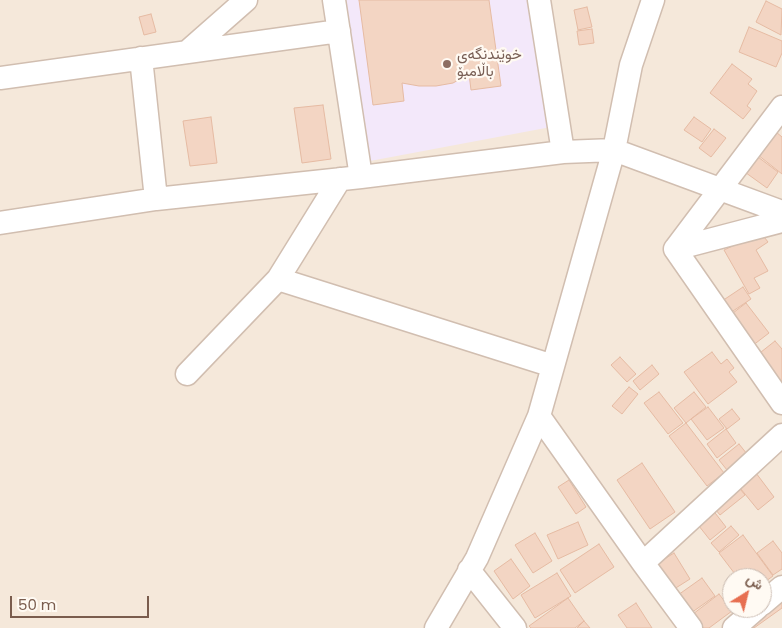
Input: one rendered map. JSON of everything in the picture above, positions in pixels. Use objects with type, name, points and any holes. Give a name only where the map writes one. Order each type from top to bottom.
[{"type":"street","points":[[187,52],[246,0]]},
{"type":"street","points":[[188,374],[278,279],[351,178],[339,30],[334,0]]},
{"type":"street","points":[[539,0],[563,152]]},
{"type":"street","points":[[436,628],[477,558],[539,416],[614,150],[631,65],[653,0]]},
{"type":"street","points":[[0,78],[339,30]]},
{"type":"street","points":[[141,58],[156,199]]},
{"type":"street","points":[[675,250],[782,107]]},
{"type":"street","points":[[0,223],[156,199],[351,178],[563,152],[614,150],[782,212]]},
{"type":"street","points":[[675,250],[782,221]]},
{"type":"street","points":[[675,250],[782,404]]},
{"type":"street","points":[[278,279],[553,366]]},
{"type":"street","points":[[539,416],[691,628]]},
{"type":"street","points":[[643,563],[782,435]]},
{"type":"street","points":[[469,570],[516,628]]},
{"type":"street","points":[[772,596],[782,587]]},
{"type":"street","points":[[734,628],[746,618]]},
{"type":"shaded area","points":[[0,0],[782,0],[782,628],[0,628]]},
{"type":"shaded area","name":"خوێندنگەی باڵامبۆ","points":[[344,0],[530,0],[551,127],[370,161]]},
{"type":"building","points":[[359,0],[489,0],[501,86],[471,90],[469,74],[453,83],[436,86],[402,83],[404,101],[373,105]]},
{"type":"building","points":[[766,1],[782,9],[781,35],[756,22]]},
{"type":"building","points":[[587,7],[592,27],[578,30],[574,10]]},
{"type":"building","points":[[151,14],[156,32],[144,35],[139,17]]},
{"type":"building","points":[[749,27],[782,41],[782,53],[776,67],[739,52]]},
{"type":"building","points":[[592,29],[594,43],[579,45],[577,31]]},
{"type":"building","points":[[732,64],[752,79],[748,84],[757,91],[747,106],[751,109],[743,119],[710,93]]},
{"type":"building","points":[[323,105],[331,159],[302,163],[294,108]]},
{"type":"building","points":[[211,117],[217,163],[190,166],[183,121]]},
{"type":"building","points":[[694,117],[711,129],[702,142],[684,130]]},
{"type":"building","points":[[714,129],[726,138],[711,157],[699,148]]},
{"type":"building","points":[[776,132],[782,137],[782,174],[758,155]]},
{"type":"building","points":[[754,154],[778,172],[767,188],[742,170]]},
{"type":"building","points":[[761,233],[768,242],[756,250],[768,271],[754,278],[760,288],[749,294],[724,250]]},
{"type":"building","points":[[743,287],[751,299],[730,313],[722,301]]},
{"type":"building","points":[[746,303],[769,333],[752,346],[729,316]]},
{"type":"building","points":[[775,341],[782,349],[782,389],[756,356]]},
{"type":"building","points":[[712,352],[721,364],[727,359],[734,368],[729,372],[737,382],[708,404],[684,372]]},
{"type":"building","points":[[620,357],[636,374],[627,382],[611,365]]},
{"type":"building","points":[[652,365],[659,374],[640,390],[633,381]]},
{"type":"building","points":[[629,387],[638,394],[622,414],[612,406]]},
{"type":"building","points":[[659,392],[683,423],[668,434],[644,403]]},
{"type":"building","points":[[694,392],[706,407],[686,423],[674,408]]},
{"type":"building","points":[[708,407],[724,428],[707,440],[691,419]]},
{"type":"building","points":[[732,409],[740,419],[727,429],[719,419]]},
{"type":"building","points":[[686,423],[724,473],[707,486],[669,436]]},
{"type":"building","points":[[726,429],[736,443],[717,458],[707,444]]},
{"type":"building","points":[[739,444],[747,454],[727,470],[719,460]]},
{"type":"building","points":[[642,463],[675,512],[650,529],[617,480]]},
{"type":"building","points":[[753,469],[774,497],[758,510],[736,483]]},
{"type":"building","points":[[569,480],[586,507],[576,514],[558,487]]},
{"type":"building","points":[[736,484],[745,495],[720,515],[711,504]]},
{"type":"building","points":[[712,509],[726,527],[710,540],[695,521]]},
{"type":"building","points":[[578,522],[588,545],[558,559],[547,535]]},
{"type":"building","points":[[731,526],[739,535],[719,552],[711,543]]},
{"type":"building","points":[[535,533],[552,561],[533,573],[515,545]]},
{"type":"building","points":[[743,535],[767,568],[730,568],[719,553]]},
{"type":"building","points":[[773,541],[782,553],[782,569],[773,575],[772,568],[768,568],[757,553]]},
{"type":"building","points":[[599,544],[614,567],[575,593],[560,570]]},
{"type":"building","points":[[674,553],[690,579],[671,591],[655,565]]},
{"type":"building","points":[[511,559],[530,586],[513,599],[494,571]]},
{"type":"building","points":[[557,573],[571,596],[535,618],[521,595]]},
{"type":"building","points":[[702,578],[715,596],[691,613],[678,595]]},
{"type":"building","points":[[719,594],[722,598],[723,618],[709,628],[703,628],[693,614]]},
{"type":"building","points":[[782,596],[782,608],[772,615],[772,603]]},
{"type":"building","points":[[568,598],[584,621],[575,628],[531,628],[529,626]]},
{"type":"building","points":[[636,603],[652,628],[627,628],[618,615]]},
{"type":"building","points":[[749,618],[768,618],[754,628],[748,619]]},
{"type":"building","points":[[584,621],[590,628],[577,628]]},
{"type":"place","name":"خوێندنگەی باڵامبۆ","points":[[447,64]]}]
